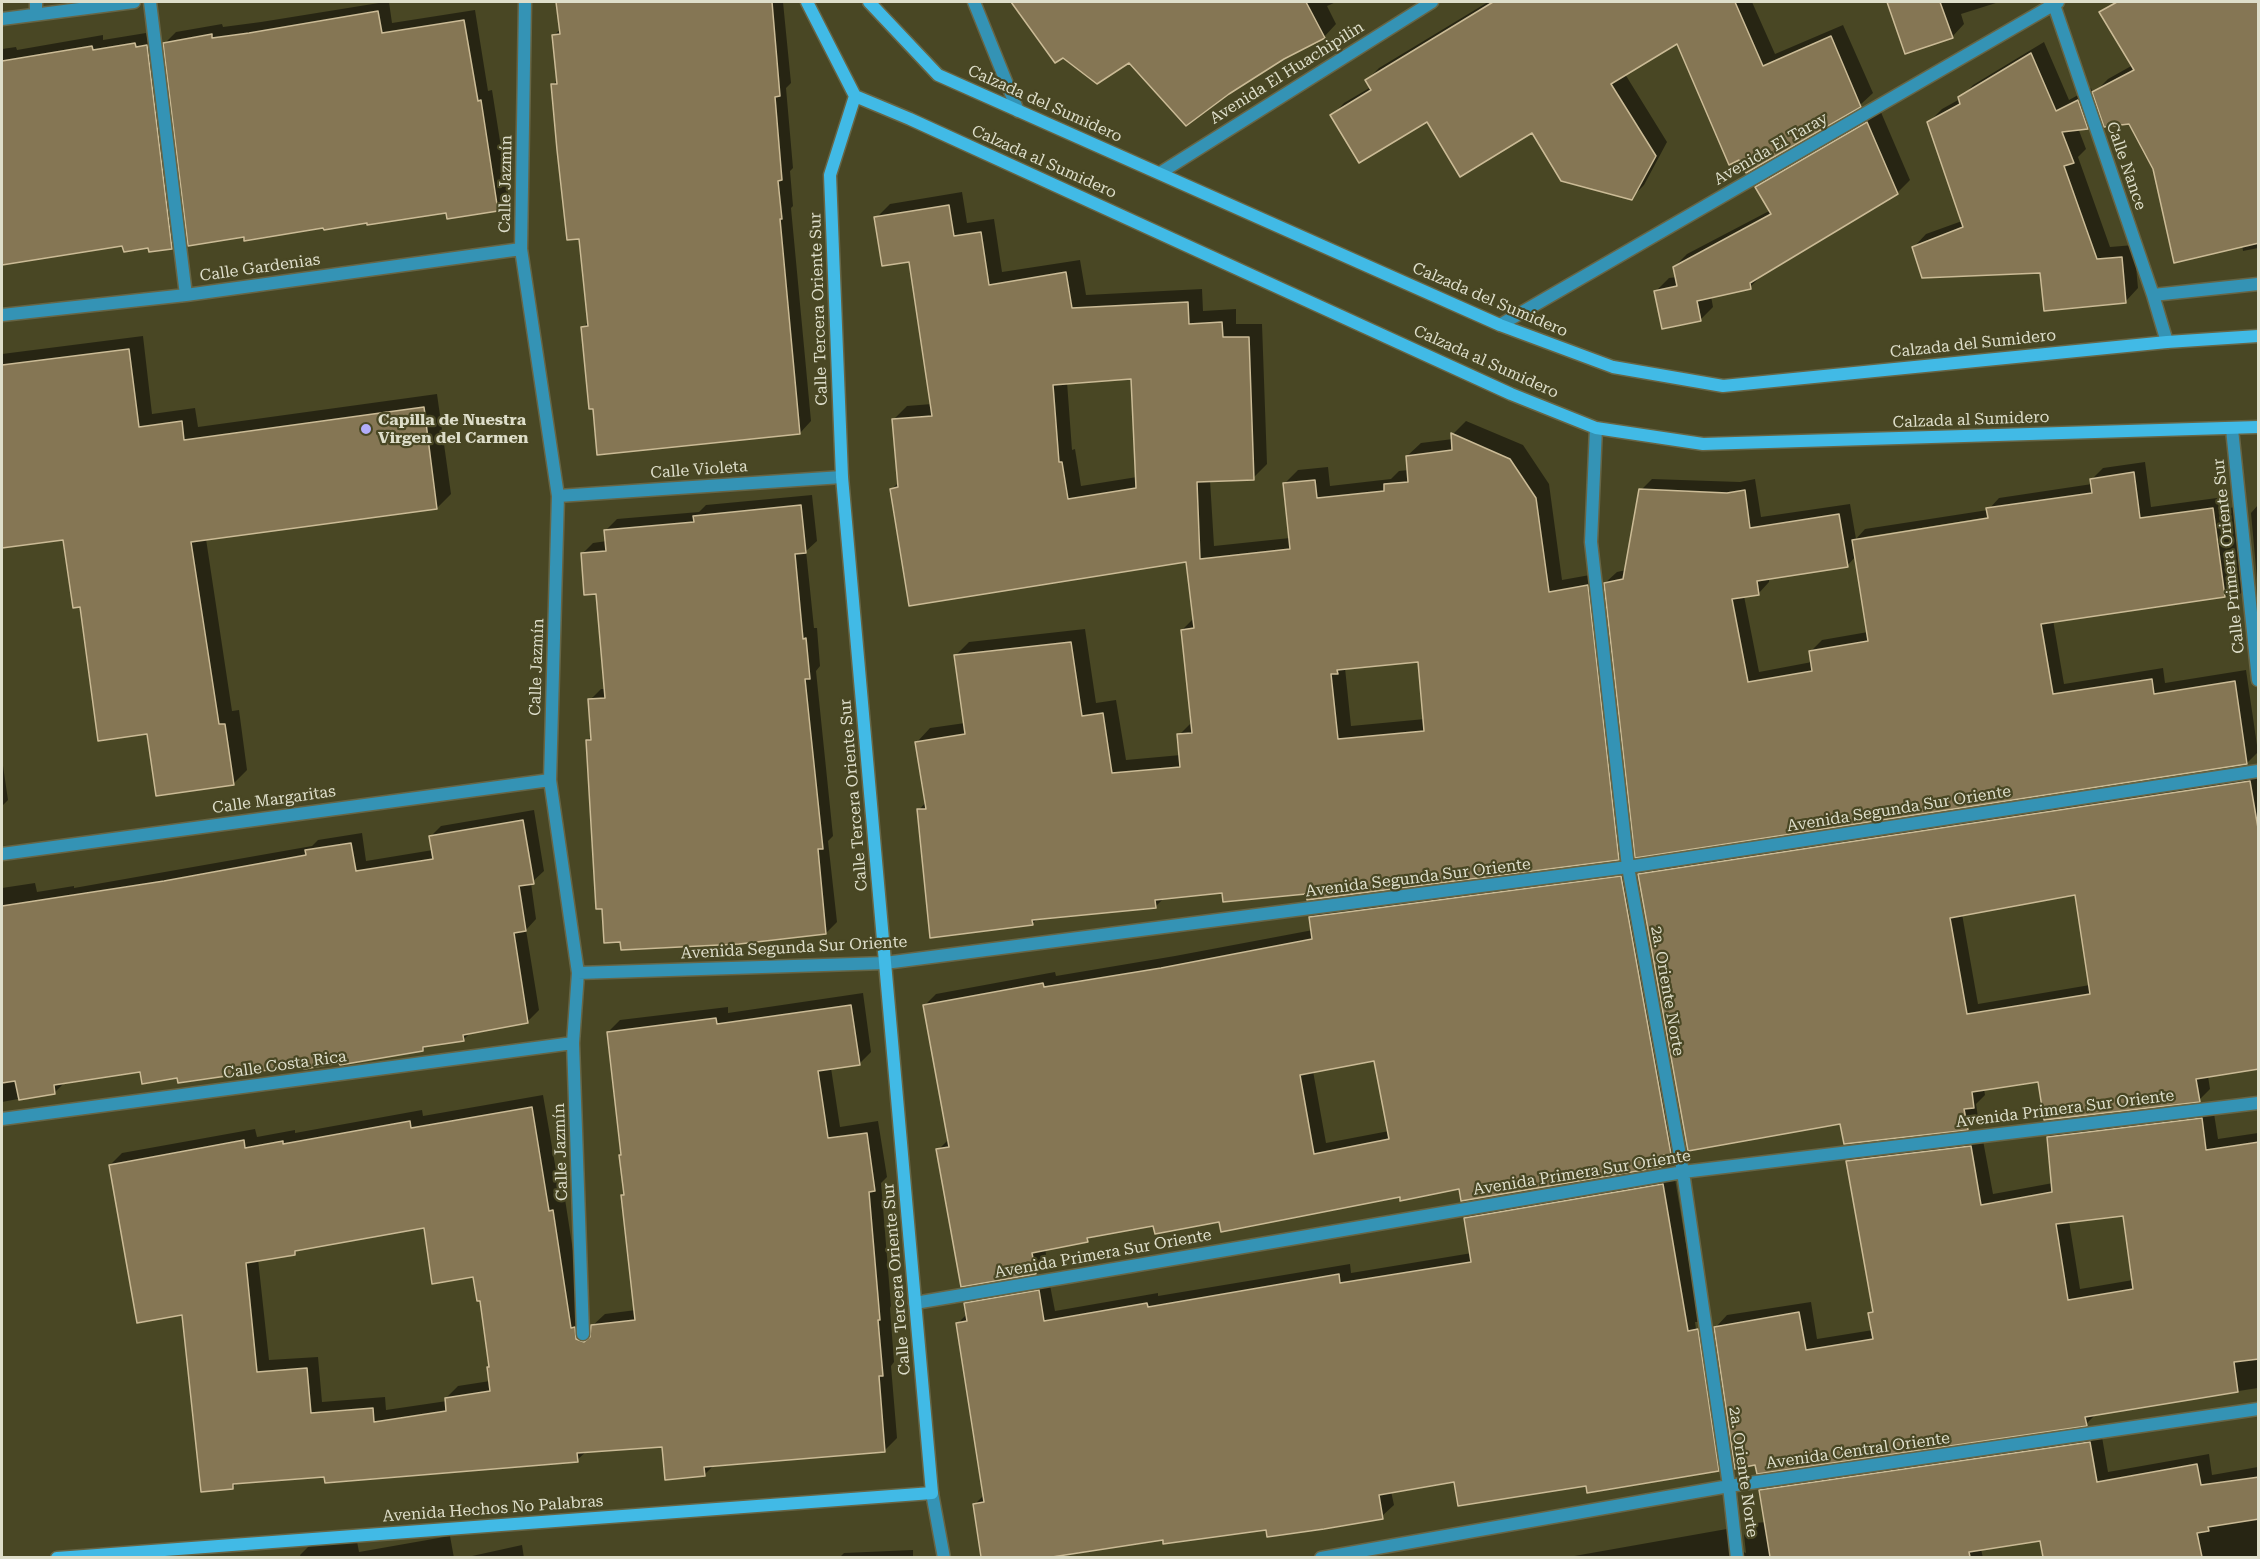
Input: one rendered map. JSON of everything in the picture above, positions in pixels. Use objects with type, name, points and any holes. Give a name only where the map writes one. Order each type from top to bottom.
[{"type":"main road","points":[[807,2],[855,96]]},
{"type":"main road","name":"Calzada del Sumidero","points":[[869,2],[938,75],[1500,325],[1613,367],[1723,386],[2167,342],[2259,336]]},
{"type":"main road","name":"Calzada al Sumidero","points":[[855,96],[1511,394],[1596,428],[1703,444],[2259,427]]},
{"type":"main road","name":"Calle Tercera Oriente Sur","points":[[855,96],[830,175],[842,477],[932,1493]]},
{"type":"main road","name":"Avenida Hechos No Palabras","points":[[57,1557],[193,1552],[932,1493]]},
{"type":"street","points":[[2,19],[36,8],[134,2]]},
{"type":"street","points":[[150,2],[186,295]]},
{"type":"street","name":"Calle Jazmín","points":[[525,2],[521,249],[558,496],[550,780],[578,973],[573,1043],[584,1334]]},
{"type":"street","points":[[974,2],[1018,111]]},
{"type":"street","name":"Avenida El Huachipilin","points":[[1160,173],[1432,2]]},
{"type":"street","name":"Calle Nance","points":[[2055,2],[2167,342]]},
{"type":"street","name":"Avenida El Taray","points":[[1500,325],[2055,2]]},
{"type":"street","name":"Calle Gardenias","points":[[2,315],[186,295],[521,249]]},
{"type":"street","points":[[2153,295],[2259,284]]},
{"type":"street","name":"2a. Oriente Norte","points":[[1596,428],[1591,542],[1628,867],[1683,1172],[1729,1486],[1737,1557]]},
{"type":"street","name":"Calle Primera Oriente Sur","points":[[2232,429],[2259,680]]},
{"type":"street","name":"Calle Violeta","points":[[558,496],[842,477]]},
{"type":"street","name":"Avenida Segunda Sur Oriente","points":[[578,973],[885,963],[1628,867],[2259,771]]},
{"type":"street","name":"Calle Margaritas","points":[[2,854],[550,780]]},
{"type":"street","name":"Calle Costa Rica","points":[[2,1119],[573,1043]]},
{"type":"street","name":"Avenida Primera Sur Oriente","points":[[915,1303],[1683,1172],[2259,1103]]},
{"type":"street","name":"Avenida Central Oriente","points":[[1321,1557],[1729,1486],[2259,1409]]},
{"type":"street","points":[[932,1493],[944,1557]]},
{"type":"building","points":[[556,2],[772,2],[780,96],[775,97],[782,180],[778,181],[782,219],[780,219],[800,434],[597,455],[593,409],[589,409],[581,327],[588,326],[579,239],[567,240],[551,84],[557,84],[552,35],[560,34]]},
{"type":"building","points":[[1011,2],[1306,2],[1325,38],[1284,59],[1229,94],[1186,126],[1129,63],[1097,84],[1063,58],[1055,63]]},
{"type":"building","points":[[1493,2],[1735,2],[1763,66],[1831,36],[1861,107],[1746,173],[1739,160],[1729,165],[1677,44],[1611,84],[1656,156],[1632,200],[1561,181],[1532,133],[1460,177],[1427,122],[1359,163],[1330,115],[1371,90],[1365,80]]},
{"type":"building","points":[[1887,2],[1940,2],[1953,38],[1905,54]]},
{"type":"building","points":[[2117,2],[2259,2],[2259,243],[2174,263],[2153,169],[2129,124],[2104,127],[2092,92],[2134,70],[2099,12]]},
{"type":"building","points":[[378,11],[382,33],[464,20],[478,101],[481,100],[498,211],[447,219],[446,213],[367,225],[367,223],[324,230],[323,228],[244,241],[244,237],[188,246],[163,43],[212,34],[212,38],[249,33]]},
{"type":"building","points":[[135,43],[136,47],[147,45],[172,249],[149,252],[148,248],[124,252],[122,246],[2,265],[2,61],[92,46],[93,50]]},
{"type":"building","points":[[2031,53],[2056,111],[2078,100],[2088,129],[2062,132],[2074,163],[2064,166],[2097,259],[2122,257],[2126,303],[2044,311],[2040,273],[1922,278],[1912,247],[1963,227],[1927,122],[1960,104],[1958,97]]},
{"type":"building","points":[[1867,122],[1898,194],[1750,283],[1751,289],[1697,301],[1701,321],[1662,329],[1654,291],[1677,286],[1673,267],[1771,214],[1755,187]]},
{"type":"building","points":[[949,205],[954,236],[981,232],[989,285],[1066,272],[1072,308],[1188,302],[1189,324],[1222,322],[1223,337],[1249,337],[1254,480],[1197,482],[1200,559],[1290,549],[1283,483],[1315,480],[1317,498],[1384,491],[1384,484],[1408,482],[1406,456],[1452,450],[1451,433],[1510,459],[1536,498],[1549,592],[1588,585],[1619,860],[1307,900],[1306,894],[1223,902],[1222,893],[1155,900],[1156,908],[1032,920],[1033,925],[930,938],[917,809],[926,809],[915,742],[965,734],[954,655],[1071,642],[1082,716],[1103,713],[1112,773],[1180,767],[1177,734],[1192,733],[1181,630],[1194,628],[1186,562],[909,606],[890,489],[898,487],[892,419],[932,416],[909,262],[882,266],[874,217]],"holes":[[[1131,379],[1136,488],[1068,499],[1062,462],[1059,462],[1053,385]],[[1418,662],[1424,731],[1338,739],[1331,674],[1338,674],[1337,670]]]},
{"type":"building","points":[[129,349],[139,427],[182,421],[184,440],[424,407],[437,509],[191,542],[219,724],[225,724],[234,785],[156,796],[147,734],[98,741],[80,607],[73,608],[63,540],[2,548],[2,365]]},
{"type":"building","points":[[2134,472],[2140,518],[2213,508],[2225,597],[2041,624],[2053,694],[2152,679],[2154,694],[2235,681],[2247,764],[1635,858],[1604,583],[1623,579],[1639,489],[1727,493],[1745,490],[1750,528],[1839,514],[1848,567],[1757,581],[1759,595],[1732,599],[1748,682],[1812,671],[1809,651],[1868,641],[1852,540],[1988,518],[1986,508],[2092,493],[2090,479]]},
{"type":"building","points":[[801,505],[806,553],[795,554],[803,639],[806,638],[810,679],[805,679],[823,849],[818,849],[826,934],[739,944],[621,950],[620,942],[604,943],[602,909],[596,909],[586,740],[591,740],[588,699],[605,698],[596,594],[584,595],[581,553],[606,551],[604,530],[694,522],[693,516]]},
{"type":"building","points":[[2250,781],[2259,834],[2259,1069],[2196,1079],[2200,1102],[2044,1120],[2038,1082],[1972,1092],[1974,1108],[1964,1109],[1968,1130],[1844,1144],[1840,1124],[1688,1151],[1638,874]],"holes":[[[2075,895],[2090,994],[1967,1014],[1950,918]]]},
{"type":"building","points":[[523,820],[534,884],[519,886],[526,931],[514,933],[528,1023],[463,1035],[464,1041],[423,1047],[423,1051],[340,1065],[339,1063],[304,1069],[303,1065],[178,1083],[177,1078],[142,1084],[140,1072],[54,1085],[55,1094],[19,1100],[15,1081],[2,1083],[2,906],[164,881],[306,855],[305,850],[351,843],[356,871],[433,859],[429,836]]},
{"type":"building","points":[[1621,876],[1671,1154],[1659,1156],[1661,1167],[1461,1201],[1459,1189],[1400,1201],[1400,1197],[1221,1232],[1219,1222],[1155,1234],[1153,1226],[1087,1238],[1088,1242],[1032,1253],[1036,1274],[961,1287],[936,1149],[949,1147],[923,1005],[1043,983],[1044,987],[1161,968],[1312,939],[1309,917]],"holes":[[[1374,1061],[1389,1139],[1314,1154],[1300,1075]]]},
{"type":"building","points":[[851,1005],[860,1065],[818,1071],[828,1138],[867,1133],[875,1191],[869,1192],[880,1320],[878,1320],[883,1376],[879,1376],[885,1452],[704,1467],[705,1476],[665,1480],[662,1447],[577,1453],[578,1462],[325,1483],[324,1477],[233,1484],[233,1489],[201,1492],[182,1315],[137,1323],[109,1165],[244,1140],[245,1148],[283,1141],[283,1144],[410,1121],[411,1128],[532,1107],[549,1211],[553,1210],[571,1328],[575,1327],[576,1339],[584,1342],[590,1337],[591,1325],[635,1320],[621,1195],[624,1195],[619,1155],[621,1155],[607,1032],[716,1018],[717,1024]],"holes":[[[424,1228],[432,1284],[473,1277],[477,1301],[480,1301],[490,1391],[445,1398],[446,1411],[374,1422],[373,1408],[311,1413],[307,1368],[257,1372],[246,1263],[295,1255],[295,1251]]]},
{"type":"building","points":[[2202,1118],[2206,1150],[2259,1142],[2259,1359],[2234,1362],[2238,1392],[2085,1417],[2087,1426],[1757,1474],[1755,1465],[1735,1469],[1714,1327],[1799,1312],[1806,1350],[1873,1339],[1868,1313],[1873,1312],[1846,1161],[1971,1146],[1981,1205],[2052,1192],[2047,1137]],"holes":[[[2123,1216],[2133,1289],[2068,1300],[2056,1224]]]},
{"type":"building","points":[[1663,1184],[1688,1331],[1698,1329],[1719,1471],[1587,1493],[1586,1486],[1458,1506],[1454,1482],[1379,1495],[1383,1519],[1324,1529],[1267,1537],[1266,1530],[1163,1544],[1163,1540],[1052,1557],[981,1557],[973,1504],[984,1502],[956,1323],[967,1321],[964,1303],[1039,1290],[1044,1321],[1147,1303],[1148,1307],[1339,1274],[1340,1283],[1471,1262],[1464,1218]]},
{"type":"building","points":[[2090,1442],[2097,1482],[2197,1464],[2201,1485],[2259,1477],[2259,1519],[2208,1527],[2209,1531],[2197,1533],[2202,1557],[2043,1557],[2040,1541],[1969,1552],[1970,1557],[1770,1557],[1759,1490]]},
{"type":"place","name":"Capilla de Nuestra Virgen del Carmen","points":[[366,429]]}]
